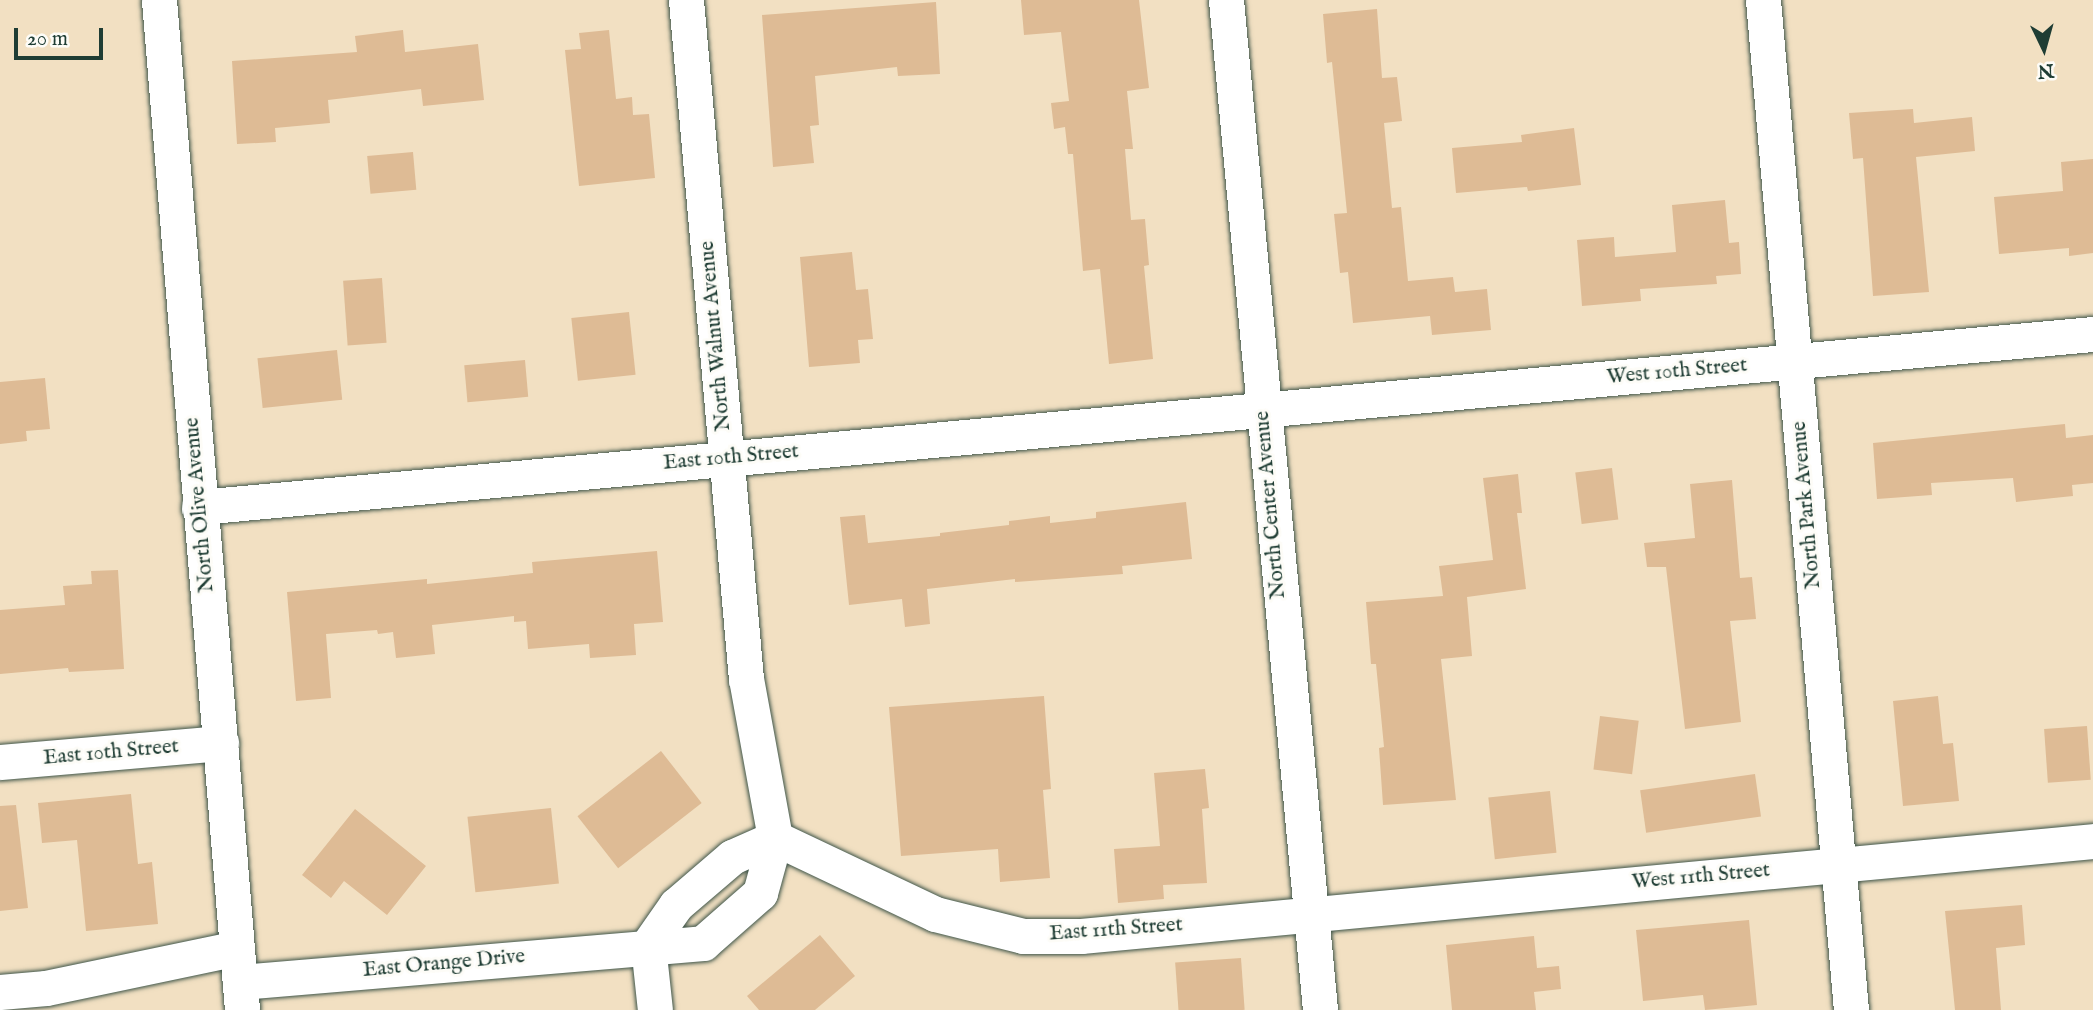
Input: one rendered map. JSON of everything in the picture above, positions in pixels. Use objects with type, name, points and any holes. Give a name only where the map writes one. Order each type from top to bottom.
[{"type":"street","name":"North Olive Avenue","points":[[159,0],[240,980]]},
{"type":"street","name":"North Walnut Avenue","points":[[686,0],[746,679],[775,838]]},
{"type":"street","name":"North Center Avenue","points":[[1226,0],[1262,410],[1320,1010]]},
{"type":"street","name":"North Park Avenue","points":[[1763,0],[1851,1010]]},
{"type":"street","name":"West 10th Street","points":[[1262,410],[2093,334]]},
{"type":"street","name":"East 10th Street","points":[[199,507],[1262,410]]},
{"type":"street","name":"East 10th Street","points":[[0,762],[221,743]]},
{"type":"street","name":"East 11th Street","points":[[775,838],[935,914],[1023,936],[1081,936],[1309,914]]},
{"type":"street","name":"East Orange Drive","points":[[0,992],[240,980],[649,945],[703,943],[760,893],[775,838]]},
{"type":"street","points":[[655,1010],[649,945],[676,905],[732,857],[775,838]]},
{"type":"street","name":"West 11th Street","points":[[1309,914],[2093,841]]},
{"type":"building","points":[[1021,0],[1139,0],[1149,88],[1127,91],[1133,149],[1125,149],[1131,220],[1145,219],[1149,265],[1144,266],[1153,359],[1109,364],[1100,269],[1083,271],[1073,154],[1068,154],[1065,127],[1054,129],[1051,103],[1069,101],[1061,32],[1024,35]]},
{"type":"building","points":[[936,2],[940,74],[898,76],[897,67],[815,76],[819,125],[810,126],[814,163],[773,167],[762,15]]},
{"type":"building","points":[[1377,9],[1382,78],[1397,77],[1402,121],[1384,123],[1392,208],[1401,207],[1408,281],[1453,277],[1455,292],[1487,289],[1491,330],[1432,335],[1430,316],[1353,323],[1348,272],[1340,273],[1334,214],[1347,213],[1332,62],[1327,63],[1323,14]]},
{"type":"building","points":[[403,30],[405,52],[478,44],[484,100],[423,106],[421,89],[328,100],[330,123],[275,128],[276,142],[237,144],[232,61],[357,52],[355,36]]},
{"type":"building","points":[[609,30],[616,99],[632,97],[633,115],[649,114],[655,178],[579,186],[565,50],[581,49],[579,33]]},
{"type":"building","points":[[1913,109],[1914,123],[1972,117],[1975,151],[1916,157],[1929,292],[1873,296],[1863,158],[1853,159],[1849,113]]},
{"type":"building","points":[[1574,128],[1581,185],[1528,191],[1527,187],[1456,193],[1452,148],[1522,142],[1521,135]]},
{"type":"building","points":[[413,152],[416,190],[370,194],[367,156]]},
{"type":"building","points":[[2093,159],[2093,253],[2069,256],[2069,248],[1999,254],[1994,197],[2063,191],[2061,162]]},
{"type":"building","points":[[1725,200],[1729,243],[1739,242],[1741,274],[1716,276],[1717,284],[1640,289],[1641,301],[1582,306],[1577,240],[1614,237],[1615,257],[1676,252],[1672,205]]},
{"type":"building","points":[[852,252],[856,290],[868,289],[873,339],[858,340],[860,363],[809,367],[800,257]]},
{"type":"building","points":[[382,278],[387,343],[348,346],[343,281]]},
{"type":"building","points":[[629,312],[636,375],[578,381],[571,318]]},
{"type":"building","points":[[337,350],[342,400],[263,408],[257,358]]},
{"type":"building","points":[[525,360],[528,397],[467,402],[464,365]]},
{"type":"building","points":[[45,378],[50,429],[26,431],[27,441],[0,444],[0,382]]},
{"type":"building","points":[[2065,424],[2066,438],[2093,435],[2093,483],[2072,485],[2073,496],[2016,502],[2013,478],[1931,483],[1932,495],[1877,499],[1873,443]]},
{"type":"building","points":[[1612,468],[1618,520],[1582,524],[1575,473]]},
{"type":"building","points":[[1518,474],[1522,513],[1517,513],[1526,589],[1467,597],[1472,656],[1441,659],[1456,800],[1383,805],[1379,748],[1384,747],[1376,664],[1371,664],[1366,602],[1443,596],[1439,566],[1493,560],[1483,478]]},
{"type":"building","points":[[1732,480],[1740,578],[1752,577],[1756,619],[1730,621],[1741,722],[1685,729],[1666,567],[1647,567],[1644,543],[1695,538],[1690,484]]},
{"type":"building","points":[[1186,502],[1192,559],[1122,566],[1123,574],[1015,582],[1015,579],[927,589],[930,624],[905,627],[902,599],[849,605],[840,517],[865,515],[868,543],[940,536],[940,533],[1009,525],[1009,521],[1050,516],[1050,523],[1096,518],[1096,512]]},
{"type":"building","points":[[657,551],[663,622],[634,624],[636,655],[590,658],[589,644],[528,649],[526,621],[514,622],[514,616],[432,625],[435,654],[396,658],[393,632],[378,634],[377,630],[326,634],[331,698],[296,701],[287,592],[427,579],[427,584],[533,573],[532,562]]},
{"type":"building","points":[[118,570],[124,669],[69,672],[68,668],[0,674],[0,610],[65,605],[63,586],[92,584],[91,571]]},
{"type":"building","points":[[1044,696],[1051,789],[1043,790],[1050,878],[1000,882],[998,849],[901,856],[889,707]]},
{"type":"building","points":[[1938,696],[1943,744],[1953,743],[1959,801],[1903,806],[1893,701]]},
{"type":"building","points":[[1600,716],[1639,721],[1632,774],[1593,770]]},
{"type":"building","points":[[2087,726],[2091,780],[2048,783],[2044,729]]},
{"type":"building","points":[[661,751],[702,803],[618,868],[577,816]]},
{"type":"building","points":[[1205,769],[1209,808],[1202,809],[1207,883],[1163,885],[1164,899],[1118,903],[1114,849],[1160,846],[1154,773]]},
{"type":"building","points":[[1755,774],[1761,817],[1646,833],[1640,790]]},
{"type":"building","points":[[1550,791],[1556,853],[1495,859],[1488,797]]},
{"type":"building","points":[[131,794],[138,864],[152,862],[158,924],[86,931],[77,840],[42,843],[38,803]]},
{"type":"building","points":[[16,805],[28,908],[0,911],[0,806]]},
{"type":"building","points":[[551,808],[559,884],[475,892],[467,817]]},
{"type":"building","points":[[355,809],[426,866],[387,915],[344,881],[331,898],[302,875]]},
{"type":"building","points":[[2022,905],[2025,945],[1996,948],[2001,1010],[1955,1010],[1945,911]]},
{"type":"building","points":[[1749,920],[1757,1005],[1705,1010],[1703,995],[1643,1001],[1636,930]]},
{"type":"building","points":[[820,935],[855,976],[815,1010],[759,1010],[747,996]]},
{"type":"building","points":[[1534,936],[1537,968],[1559,966],[1561,989],[1534,992],[1536,1010],[1452,1010],[1446,945]]},
{"type":"building","points":[[1241,958],[1245,1010],[1178,1010],[1175,963]]}]
